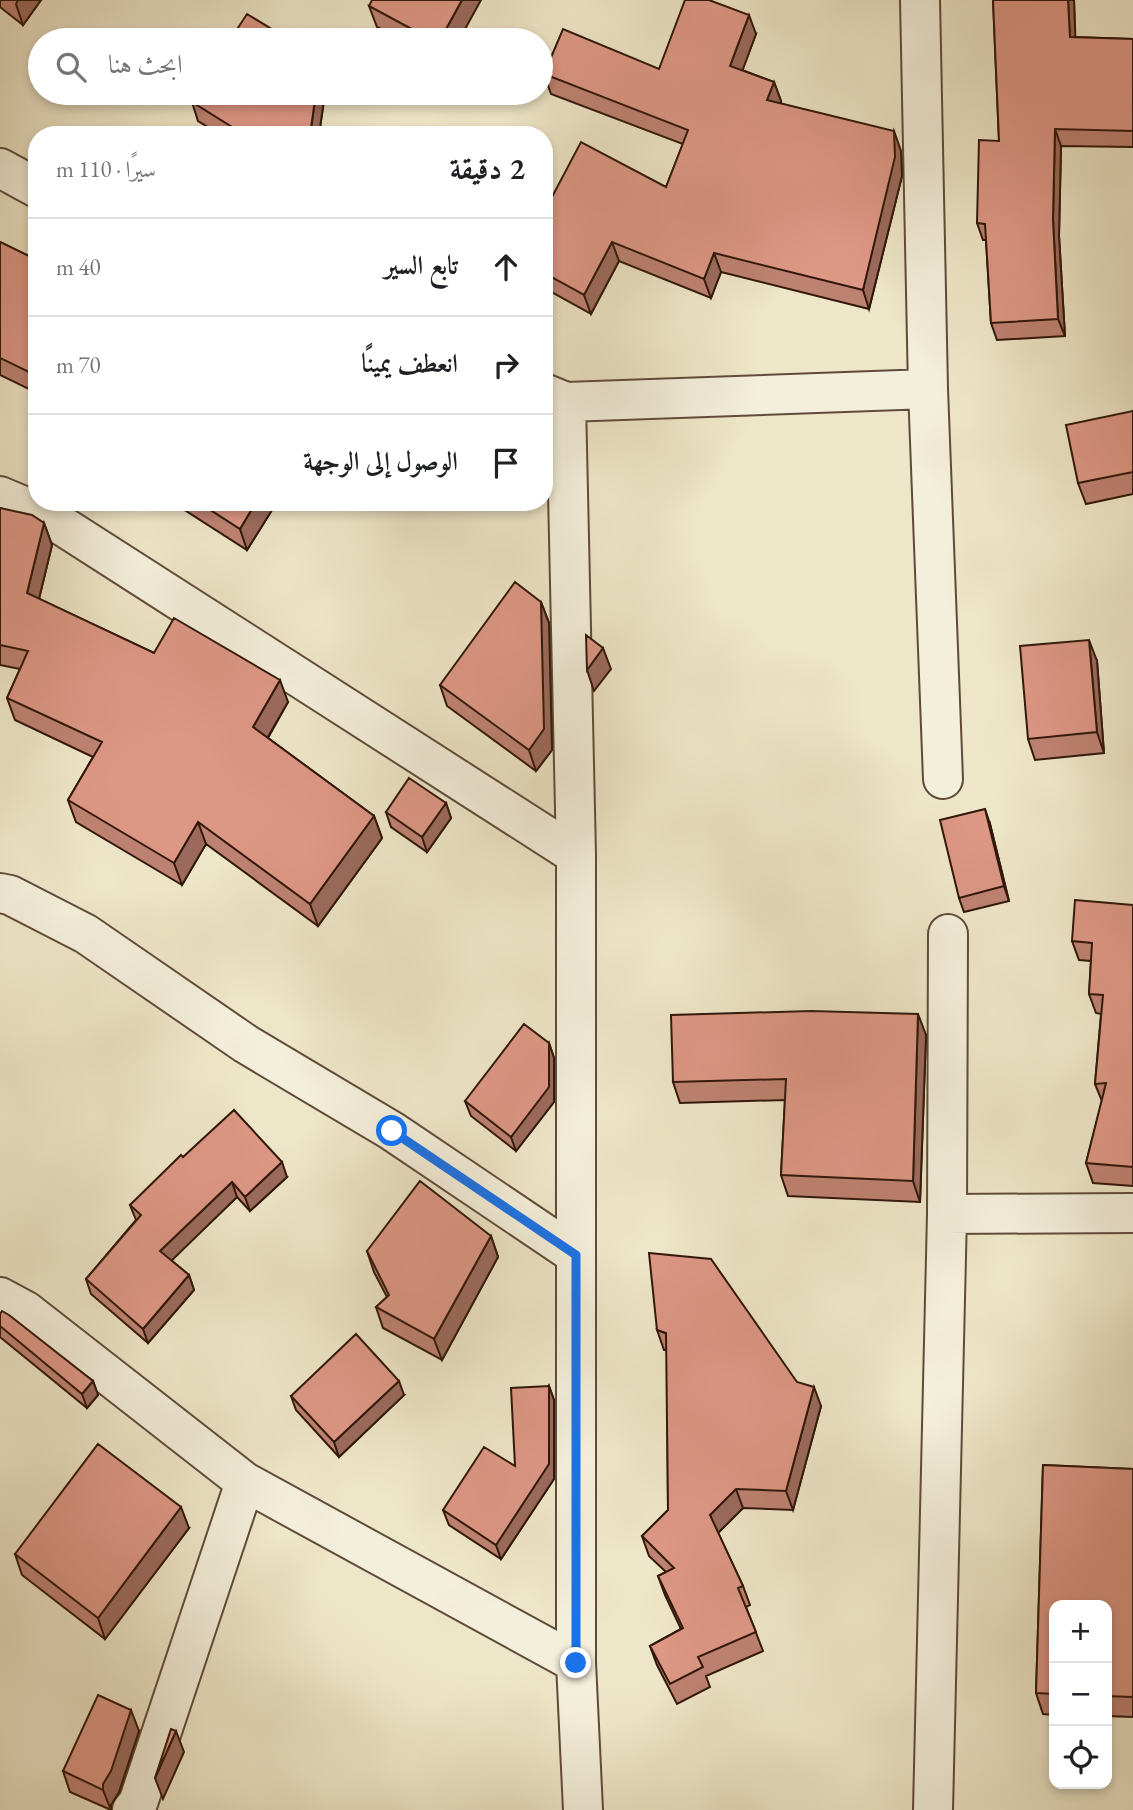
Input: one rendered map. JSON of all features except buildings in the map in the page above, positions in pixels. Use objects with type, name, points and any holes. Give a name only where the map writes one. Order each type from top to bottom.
[{"type":"street","points":[[919,0],[928,389],[943,779]]},
{"type":"street","points":[[0,168],[28,183]]},
{"type":"street","points":[[583,1810],[576,1663],[576,855],[555,398],[928,389]]},
{"type":"street","points":[[0,496],[28,503]]},
{"type":"street","points":[[52,511],[576,855]]},
{"type":"street","points":[[0,892],[86,934],[246,1044],[392,1131],[576,1255]]},
{"type":"street","points":[[933,1810],[947,1214],[948,934]]},
{"type":"street","points":[[947,1214],[1133,1213]]},
{"type":"street","points":[[0,1297],[26,1311],[245,1482],[576,1663]]},
{"type":"street","points":[[132,1810],[138,1803],[245,1482]]},
{"type":"route","points":[[392,1131],[576,1255],[576,1663]]}]
